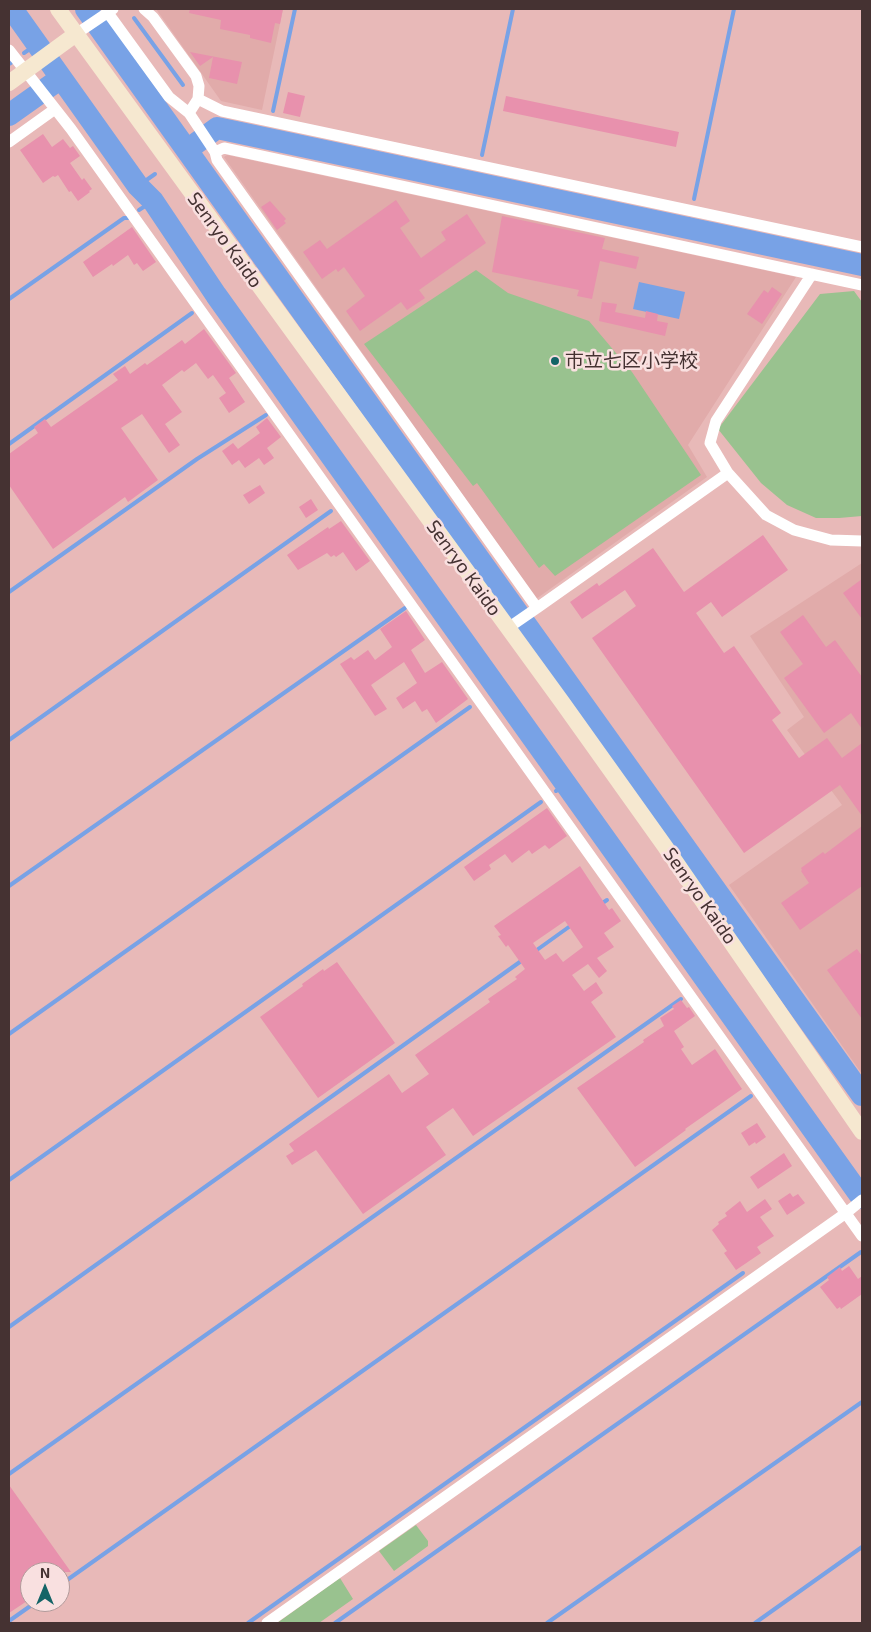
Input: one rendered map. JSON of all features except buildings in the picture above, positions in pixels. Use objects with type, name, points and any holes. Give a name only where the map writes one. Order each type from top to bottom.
[{"type":"street","name":"Senryo Kaido","points":[[58,9],[523,618],[664,845],[862,1132]]},
{"type":"street","points":[[144,9],[153,17],[196,76],[199,86],[198,99],[191,118]]},
{"type":"street","points":[[9,83],[31,71],[56,49],[108,13],[169,97],[191,118],[214,149],[217,160],[523,618],[728,473]]},
{"type":"street","points":[[9,50],[31,71],[51,104],[592,860],[848,1211],[862,1236]]},
{"type":"street","points":[[198,99],[222,111],[862,247]]},
{"type":"street","points":[[9,142],[51,104]]},
{"type":"street","points":[[214,149],[224,148],[862,285]]},
{"type":"street","points":[[812,274],[716,421],[710,443],[728,473],[766,515],[794,530],[831,540],[862,541]]},
{"type":"street","points":[[267,1623],[862,1200]]},
{"type":"shaded area","points":[[156,9],[283,9],[262,110],[221,101]]},
{"type":"shaded area","name":"市立七区小学校","points":[[227,155],[796,277],[688,445],[707,477],[536,599],[224,157]]},
{"type":"shaded area","points":[[862,563],[862,1074],[729,885],[842,805],[787,730],[804,717],[750,636]]},
{"type":"green space","points":[[476,270],[508,293],[589,321],[632,372],[701,475],[555,576],[544,564],[539,568],[477,483],[473,486],[364,344]]},
{"type":"green space","points":[[854,291],[862,302],[862,516],[816,518],[787,505],[761,483],[718,429],[820,294]]},
{"type":"green space","points":[[416,1525],[428,1541],[428,1546],[394,1571],[379,1551]]},
{"type":"green space","points":[[340,1578],[353,1599],[319,1623],[277,1623]]},
{"type":"water","points":[[639,282],[685,292],[679,319],[633,309]]},
{"type":"waterway","points":[[12,9],[138,186],[153,201],[216,295],[862,1198]]},
{"type":"waterway","points":[[86,9],[862,1095]]},
{"type":"waterway","points":[[273,111],[295,9]]},
{"type":"waterway","points":[[482,155],[513,9]]},
{"type":"waterway","points":[[694,199],[734,9]]},
{"type":"waterway","points":[[134,18],[183,85]]},
{"type":"waterway","points":[[24,53],[37,44]]},
{"type":"waterway","points":[[9,115],[61,78]]},
{"type":"waterway","points":[[210,124],[215,130]]},
{"type":"waterway","points":[[187,150],[217,128],[862,265]]},
{"type":"waterway","points":[[268,139],[269,132]]},
{"type":"waterway","points":[[183,153],[187,150]]},
{"type":"waterway","points":[[138,186],[155,174]]},
{"type":"waterway","points":[[476,184],[477,178]]},
{"type":"waterway","points":[[139,210],[153,201]]},
{"type":"waterway","points":[[9,299],[124,218],[128,218]]},
{"type":"waterway","points":[[686,228],[689,219]]},
{"type":"waterway","points":[[211,299],[216,295]]},
{"type":"waterway","points":[[9,444],[192,313]]},
{"type":"waterway","points":[[286,403],[292,399]]},
{"type":"waterway","points":[[9,592],[197,459],[266,415]]},
{"type":"waterway","points":[[354,496],[358,493]]},
{"type":"waterway","points":[[9,740],[331,511]]},
{"type":"waterway","points":[[9,886],[405,608]]},
{"type":"waterway","points":[[493,691],[497,688]]},
{"type":"waterway","points":[[9,1034],[470,707]]},
{"type":"waterway","points":[[556,791],[566,784]]},
{"type":"waterway","points":[[9,1180],[541,802]]},
{"type":"waterway","points":[[630,884],[635,881]]},
{"type":"waterway","points":[[601,904],[607,900]]},
{"type":"waterway","points":[[534,952],[573,924]]},
{"type":"waterway","points":[[9,1327],[524,959]]},
{"type":"waterway","points":[[701,984],[706,980]]},
{"type":"waterway","points":[[9,1474],[681,999]]},
{"type":"waterway","points":[[772,1080],[776,1077]]},
{"type":"waterway","points":[[70,1578],[751,1096]]},
{"type":"waterway","points":[[335,1623],[861,1252]]},
{"type":"waterway","points":[[248,1623],[743,1273]]},
{"type":"waterway","points":[[547,1623],[862,1402]]},
{"type":"waterway","points":[[755,1623],[862,1547]]},
{"type":"waterway","points":[[9,1621],[22,1612]]},
{"type":"place","name":"市立七区小学校","points":[[555,361]]}]
